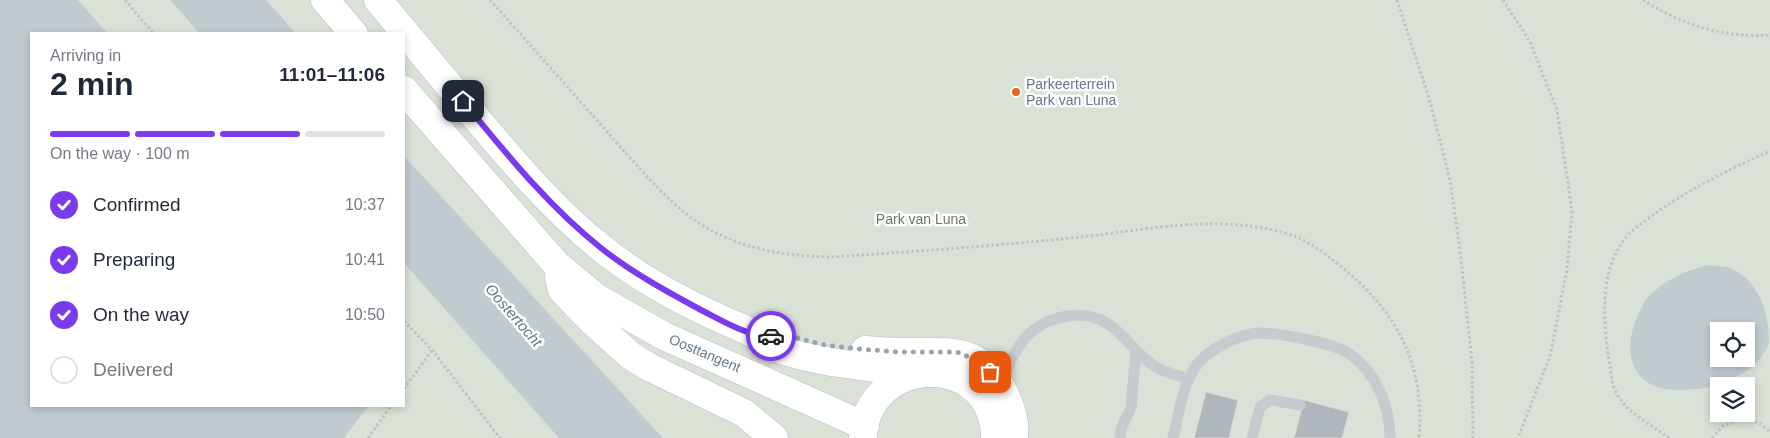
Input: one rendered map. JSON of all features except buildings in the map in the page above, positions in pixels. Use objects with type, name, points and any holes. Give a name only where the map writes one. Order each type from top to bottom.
[{"type":"main road","points":[[325,0],[352,32]]},
{"type":"main road","points":[[378,0],[405,32]]},
{"type":"main road","points":[[405,32],[511,159],[572,222],[601,248],[658,287],[710,315],[760,336],[785,351],[812,358],[907,364],[929,372],[948,374],[961,378],[974,387],[986,400],[993,417],[995,438]]},
{"type":"main road","name":"Oosttangent","points":[[405,91],[556,264],[597,298],[664,336],[864,432]]},
{"type":"main road","name":"Oosttangent","points":[[556,264],[562,290],[626,351],[649,367],[744,413],[774,438]]},
{"type":"main road","points":[[907,364],[957,352],[974,359],[1001,384],[1013,412],[1014,438]]},
{"type":"main road","points":[[864,432],[872,407],[885,390],[903,378],[907,364]]},
{"type":"lane","points":[[1001,384],[1009,363],[1023,341],[1037,327],[1055,319],[1085,315],[1111,325],[1136,351],[1154,366],[1188,380]]},
{"type":"lane","points":[[1173,438],[1188,380],[1197,365],[1212,350],[1258,333],[1322,342],[1350,354],[1372,376],[1390,417],[1390,438]]},
{"type":"lane","points":[[1120,438],[1121,429],[1131,408],[1136,351]]},
{"type":"lane","points":[[1252,438],[1260,406],[1270,400],[1300,405]]},
{"type":"path","points":[[125,0],[152,32]]},
{"type":"path","points":[[490,0],[647,176],[687,213],[715,232],[750,248],[790,256],[830,257],[1072,238],[1158,226],[1206,224],[1246,225],[1285,233],[1314,245],[1362,283],[1397,325],[1415,370],[1420,422],[1419,438]]},
{"type":"path","points":[[1397,0],[1429,98],[1450,180],[1460,250],[1472,362],[1473,438]]},
{"type":"path","points":[[1503,0],[1530,42],[1557,110],[1572,211],[1567,270],[1550,356],[1518,438]]},
{"type":"path","points":[[1643,0],[1689,24],[1716,32],[1752,36],[1770,34]]},
{"type":"path","points":[[1669,438],[1629,409],[1616,394],[1605,338],[1605,296],[1614,258],[1626,238],[1665,206],[1730,168],[1770,151]]},
{"type":"path","points":[[405,322],[432,350],[500,438]]},
{"type":"path","points":[[405,388],[432,350]]},
{"type":"path","points":[[368,438],[390,407]]},
{"type":"path","points":[[1712,438],[1712,435],[1723,426],[1744,418],[1759,423],[1770,432]]},
{"type":"green space","name":"Park van Luna","points":[[71,0],[1770,0],[1770,438],[333,438],[355,407],[405,407],[405,32],[99,32]]},
{"type":"water","points":[[0,0],[78,0],[106,32],[30,32],[30,407],[367,407],[344,438],[0,438]]},
{"type":"water","points":[[170,0],[266,0],[294,32],[198,32]]},
{"type":"water","name":"Oostertocht","points":[[405,157],[663,438],[559,438],[405,264]]},
{"type":"water","points":[[1708,265],[1728,267],[1740,273],[1755,289],[1760,299],[1767,321],[1769,343],[1762,356],[1755,363],[1755,322],[1710,322],[1710,367],[1751,367],[1736,377],[1710,377],[1710,386],[1691,390],[1675,390],[1661,388],[1649,383],[1640,376],[1631,357],[1630,346],[1634,324],[1645,300],[1661,286],[1683,273]]},
{"type":"way so far","points":[[771,336],[786,335],[825,345],[859,349],[900,352],[957,352],[974,359],[990,372]]},
{"type":"place","name":"Parkeerterrein Park van Luna","points":[[1016,92]]},
{"type":"route","points":[[463,101],[542,193],[601,248],[658,287],[710,315],[760,336],[771,336]]}]
